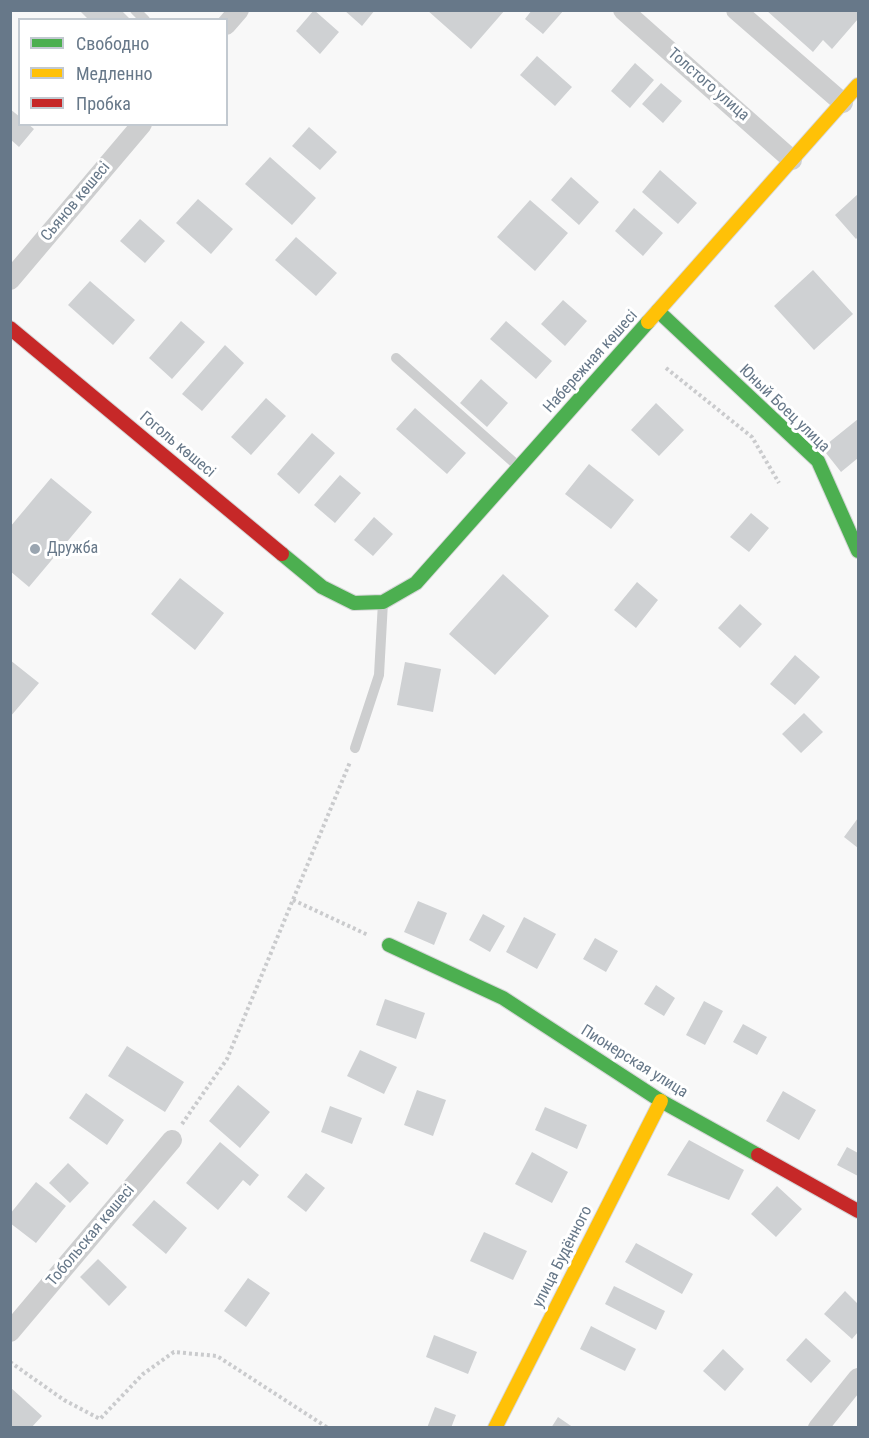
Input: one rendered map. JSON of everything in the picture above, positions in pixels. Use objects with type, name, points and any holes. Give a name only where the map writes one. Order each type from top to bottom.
[{"type":"street","points":[[228,23],[239,10]]},
{"type":"street","name":"Толстого улица","points":[[623,10],[792,160]]},
{"type":"street","points":[[736,10],[843,103]]},
{"type":"street","name":"Набережная көшесі","points":[[322,587],[354,603],[383,602],[416,583],[858,85]]},
{"type":"street","name":"Сьянов көшесі","points":[[10,279],[140,126]]},
{"type":"street","name":"Юный Боец улица","points":[[658,312],[818,461],[858,551]]},
{"type":"street","name":"Гоголь көшесі","points":[[10,328],[322,587]]},
{"type":"street","name":"Пионерская улица","points":[[389,945],[503,998],[661,1101],[858,1211]]},
{"type":"street","name":"улица Будённого","points":[[495,1428],[661,1101]]},
{"type":"street","name":"Тобольская көшесі","points":[[14,1321],[172,1140]]},
{"type":"street","points":[[818,1428],[858,1378]]},
{"type":"lane","points":[[396,358],[519,467]]},
{"type":"lane","points":[[355,748],[379,675],[383,602]]},
{"type":"path","points":[[666,368],[752,437],[779,483]]},
{"type":"path","points":[[172,1140],[227,1059],[355,748]]},
{"type":"path","points":[[293,900],[389,945]]},
{"type":"path","points":[[10,1362],[64,1400],[100,1419],[142,1374],[174,1352],[218,1356],[328,1428]]},
{"type":"building","points":[[79,10],[121,10],[129,18],[87,18]]},
{"type":"building","points":[[314,10],[339,32],[320,54],[296,31]]},
{"type":"building","points":[[344,10],[375,10],[362,26]]},
{"type":"building","points":[[427,10],[505,10],[471,49]]},
{"type":"building","points":[[532,10],[564,10],[543,34],[525,19]]},
{"type":"building","points":[[766,10],[858,10],[858,19],[832,49],[823,40],[813,52]]},
{"type":"building","points":[[537,56],[572,87],[555,106],[520,75]]},
{"type":"building","points":[[635,63],[654,80],[630,108],[611,91]]},
{"type":"building","points":[[661,83],[682,101],[663,123],[642,104]]},
{"type":"building","points":[[10,109],[18,115],[18,126],[30,126],[34,129],[19,147],[10,139]]},
{"type":"building","points":[[309,127],[337,152],[320,170],[292,146]]},
{"type":"building","points":[[270,157],[316,198],[292,225],[245,184]]},
{"type":"building","points":[[660,170],[697,203],[678,224],[642,192]]},
{"type":"building","points":[[571,177],[599,202],[579,225],[551,200]]},
{"type":"building","points":[[858,194],[858,237],[856,239],[835,215]]},
{"type":"building","points":[[198,199],[233,229],[211,254],[176,223]]},
{"type":"building","points":[[530,200],[568,233],[535,271],[497,237]]},
{"type":"building","points":[[634,208],[663,233],[643,256],[615,231]]},
{"type":"building","points":[[140,219],[165,241],[145,263],[120,241]]},
{"type":"building","points":[[296,237],[337,273],[316,296],[275,260]]},
{"type":"building","points":[[813,270],[853,314],[814,350],[774,306]]},
{"type":"building","points":[[90,281],[135,320],[113,345],[68,305]]},
{"type":"building","points":[[563,300],[587,321],[565,346],[541,324]]},
{"type":"building","points":[[181,321],[205,342],[172,379],[149,358]]},
{"type":"building","points":[[506,321],[552,361],[536,379],[490,339]]},
{"type":"building","points":[[225,345],[244,363],[202,411],[182,394]]},
{"type":"building","points":[[481,379],[508,403],[487,427],[460,403]]},
{"type":"building","points":[[266,398],[286,416],[251,455],[231,437]]},
{"type":"building","points":[[656,403],[684,430],[659,456],[631,430]]},
{"type":"building","points":[[415,408],[466,453],[447,474],[396,429]]},
{"type":"building","points":[[858,419],[858,458],[841,472],[822,448]]},
{"type":"building","points":[[312,433],[335,453],[299,494],[277,474]]},
{"type":"building","points":[[589,464],[634,500],[611,529],[565,494]]},
{"type":"building","points":[[340,475],[361,493],[335,523],[314,505]]},
{"type":"building","name":"Дружба","points":[[51,478],[92,512],[29,587],[10,571],[10,527]]},
{"type":"building","points":[[751,513],[769,528],[749,552],[730,537]]},
{"type":"building","points":[[374,517],[393,534],[373,556],[354,540]]},
{"type":"building","points":[[503,574],[549,616],[495,675],[449,634]]},
{"type":"building","points":[[180,578],[224,613],[195,650],[151,614]]},
{"type":"building","points":[[637,582],[658,600],[636,628],[614,610]]},
{"type":"building","points":[[740,604],[762,624],[740,648],[718,628]]},
{"type":"building","points":[[795,655],[820,677],[795,705],[770,684]]},
{"type":"building","points":[[10,660],[39,683],[10,717]]},
{"type":"building","points":[[405,662],[441,669],[433,712],[397,705]]},
{"type":"building","points":[[804,713],[823,732],[801,753],[782,734]]},
{"type":"building","points":[[858,818],[858,848],[844,837]]},
{"type":"building","points":[[418,901],[447,913],[434,945],[404,932]]},
{"type":"building","points":[[483,914],[505,926],[490,952],[469,940]]},
{"type":"building","points":[[524,917],[556,934],[537,969],[506,952]]},
{"type":"building","points":[[595,938],[618,951],[606,972],[583,959]]},
{"type":"building","points":[[656,985],[675,998],[664,1016],[644,1004]]},
{"type":"building","points":[[385,999],[425,1013],[416,1039],[376,1025]]},
{"type":"building","points":[[704,1001],[723,1011],[705,1045],[686,1035]]},
{"type":"building","points":[[743,1024],[767,1037],[757,1055],[733,1042]]},
{"type":"building","points":[[127,1046],[184,1082],[165,1112],[108,1076]]},
{"type":"building","points":[[360,1050],[397,1067],[384,1094],[347,1076]]},
{"type":"building","points":[[238,1085],[270,1112],[240,1148],[209,1121]]},
{"type":"building","points":[[417,1090],[446,1100],[433,1136],[404,1125]]},
{"type":"building","points":[[783,1091],[816,1110],[799,1140],[766,1121]]},
{"type":"building","points":[[86,1093],[124,1120],[107,1145],[69,1118]]},
{"type":"building","points":[[330,1106],[362,1118],[352,1144],[321,1132]]},
{"type":"building","points":[[545,1107],[587,1125],[577,1149],[535,1130]]},
{"type":"building","points":[[689,1140],[744,1170],[729,1200],[667,1175]]},
{"type":"building","points":[[220,1142],[259,1175],[250,1186],[243,1180],[218,1210],[186,1183]]},
{"type":"building","points":[[847,1147],[858,1153],[858,1176],[837,1165]]},
{"type":"building","points":[[532,1152],[568,1172],[552,1203],[515,1184]]},
{"type":"building","points":[[68,1163],[89,1183],[70,1203],[49,1183]]},
{"type":"building","points":[[306,1173],[325,1188],[306,1212],[287,1197]]},
{"type":"building","points":[[36,1182],[66,1206],[36,1243],[10,1223],[10,1214]]},
{"type":"building","points":[[777,1186],[802,1209],[776,1237],[751,1214]]},
{"type":"building","points":[[154,1200],[187,1228],[166,1254],[132,1225]]},
{"type":"building","points":[[484,1232],[527,1251],[513,1280],[470,1261]]},
{"type":"building","points":[[636,1243],[693,1274],[682,1294],[625,1262]]},
{"type":"building","points":[[98,1259],[127,1287],[109,1306],[80,1277]]},
{"type":"building","points":[[248,1278],[270,1293],[246,1327],[224,1311]]},
{"type":"building","points":[[614,1286],[665,1311],[656,1330],[605,1304]]},
{"type":"building","points":[[845,1291],[858,1304],[858,1332],[852,1339],[824,1314]]},
{"type":"building","points":[[591,1326],[636,1349],[625,1371],[580,1349]]},
{"type":"building","points":[[434,1335],[477,1352],[468,1374],[426,1357]]},
{"type":"building","points":[[806,1338],[831,1361],[811,1383],[786,1360]]},
{"type":"building","points":[[723,1349],[744,1369],[725,1391],[703,1371]]},
{"type":"building","points":[[10,1387],[42,1416],[31,1428],[10,1428]]},
{"type":"building","points":[[435,1407],[456,1415],[451,1428],[427,1428]]},
{"type":"building","points":[[558,1417],[574,1428],[551,1428]]},
{"type":"traffic: fast","points":[[658,311],[818,461],[858,551]]},
{"type":"traffic: fast","points":[[282,554],[322,587],[354,603],[383,602],[416,583],[648,322]]},
{"type":"traffic: fast","points":[[389,945],[503,998],[661,1101],[758,1155]]},
{"type":"traffic: slow","points":[[648,322],[858,85]]},
{"type":"traffic: slow","points":[[495,1428],[661,1101]]},
{"type":"traffic: jam","points":[[10,328],[282,554]]},
{"type":"traffic: jam","points":[[758,1155],[858,1211]]},
{"type":"place","name":"Дружба","points":[[35,549]]}]
